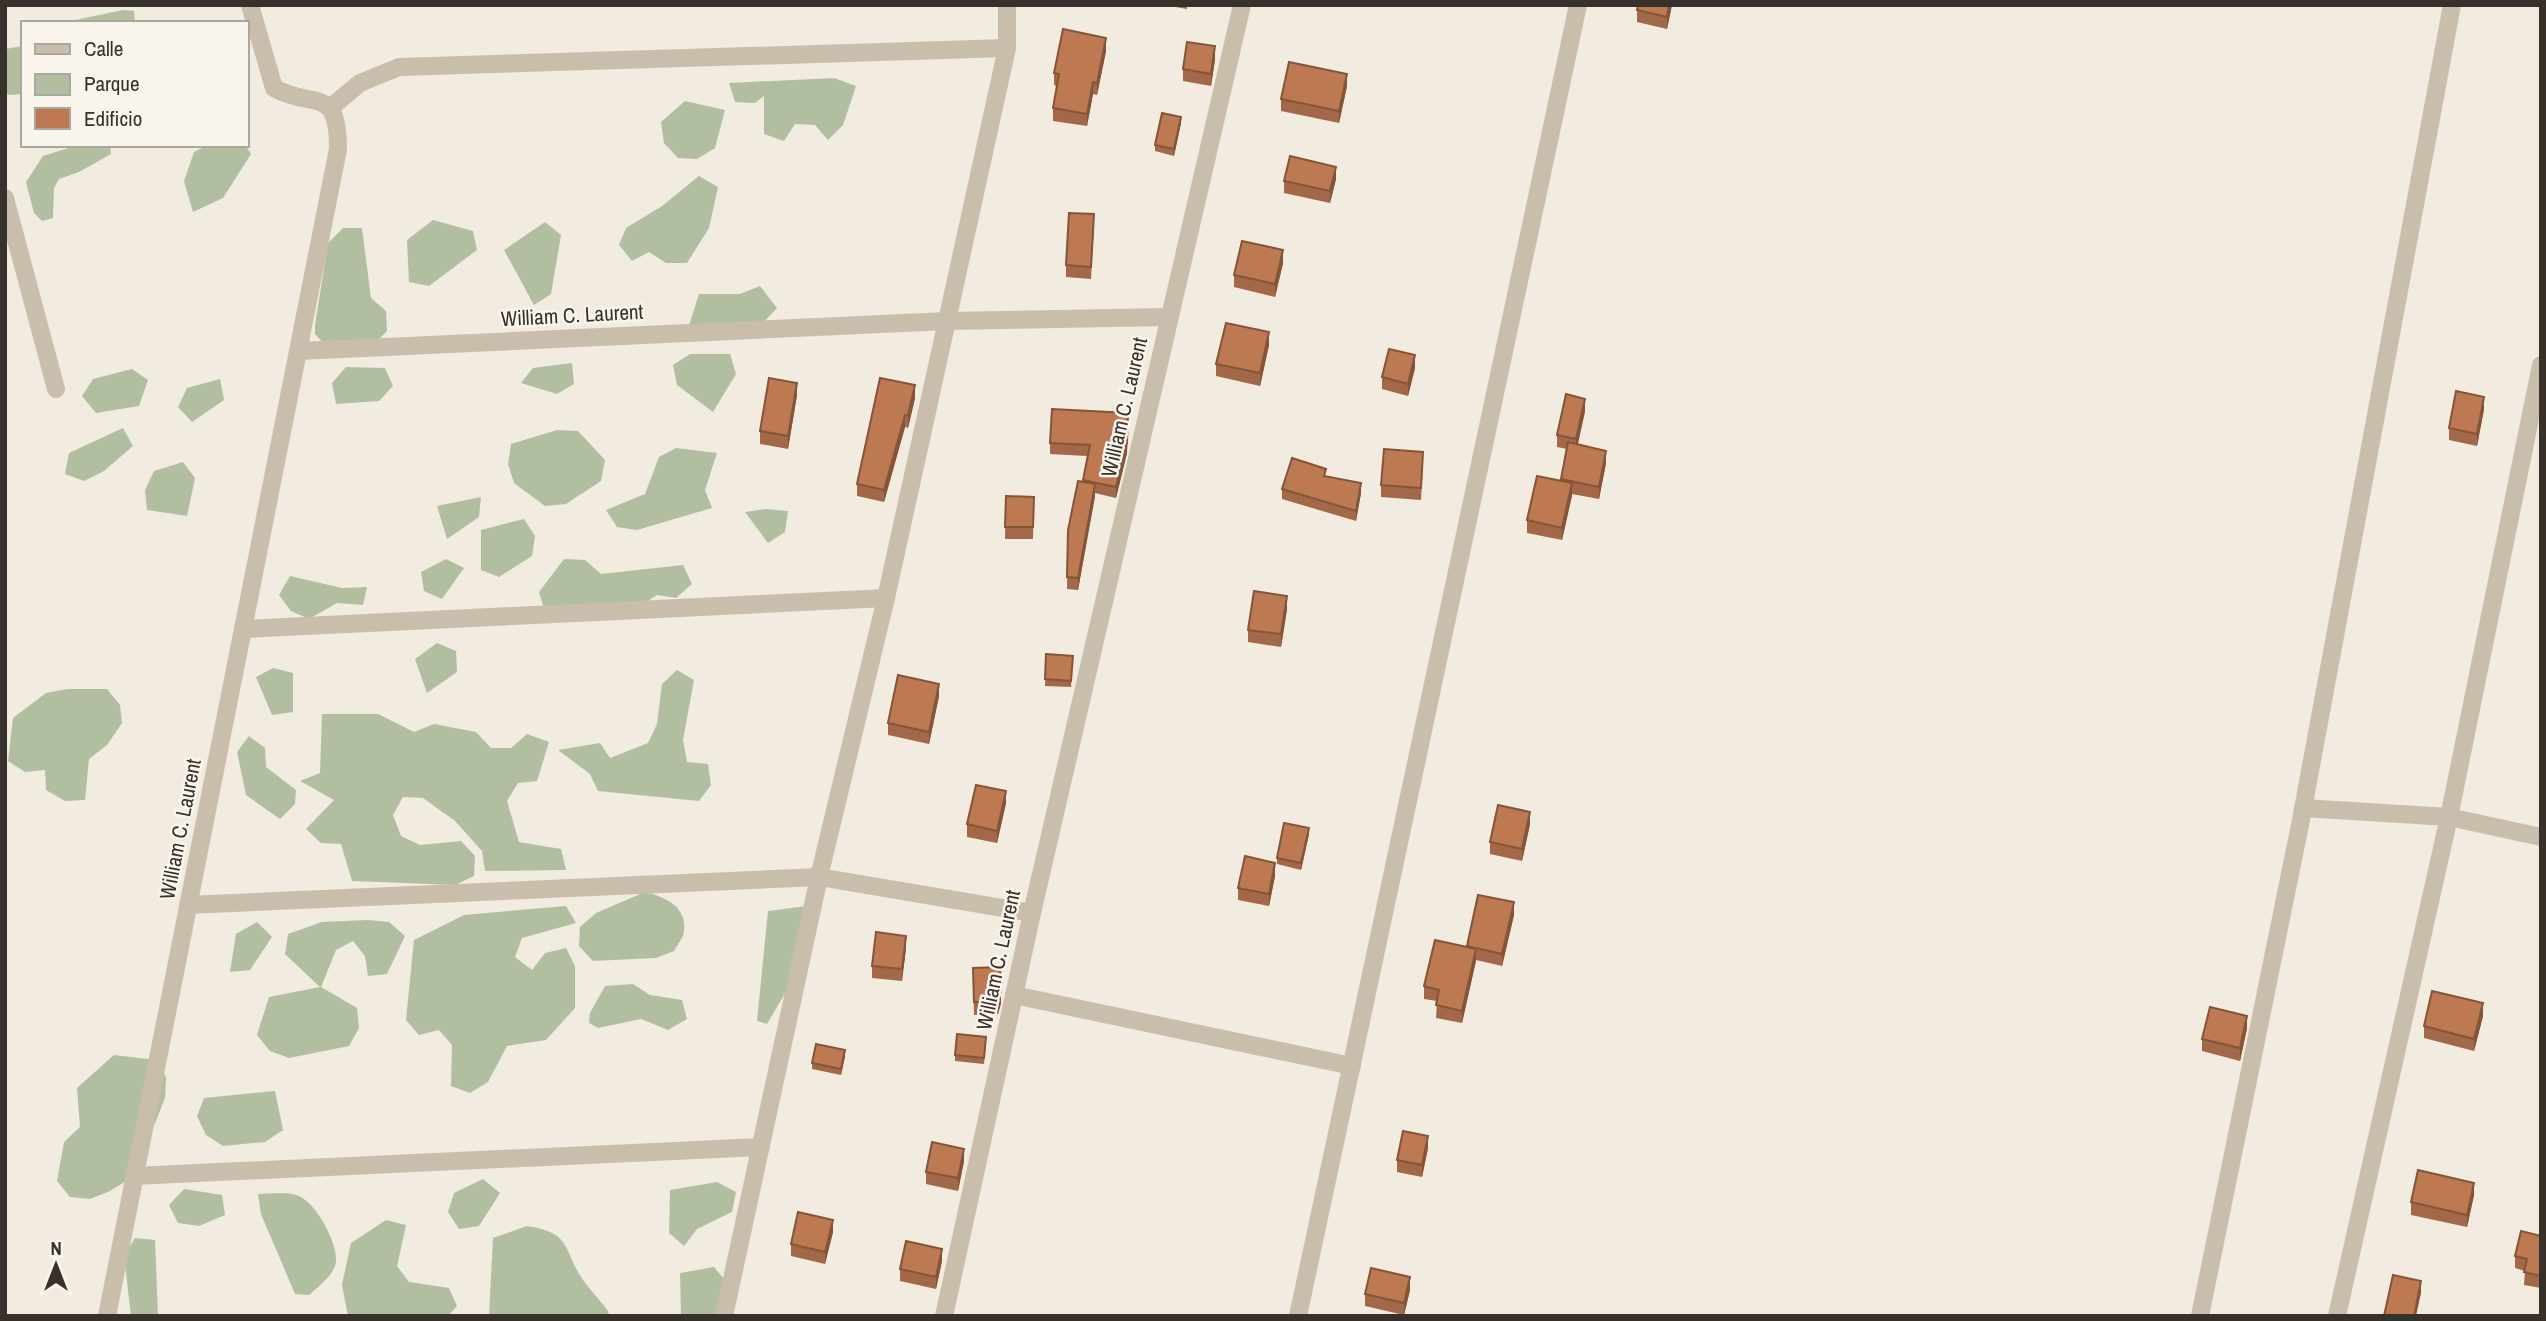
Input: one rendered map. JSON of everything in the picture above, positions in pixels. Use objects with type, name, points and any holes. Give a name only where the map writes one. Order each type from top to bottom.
[{"type":"street","points":[[250,5],[274,88],[285,95],[304,100],[319,100],[330,108],[360,83],[399,67],[1007,48]]},
{"type":"street","points":[[724,1316],[1007,48],[1007,5]]},
{"type":"street","points":[[1168,317],[1242,5]]},
{"type":"street","points":[[1298,1316],[1578,5]]},
{"type":"street","points":[[2200,1316],[2303,807],[2452,5]]},
{"type":"street","name":"William C. Laurent","points":[[107,1316],[334,170],[338,127],[330,108]]},
{"type":"street","points":[[5,198],[56,389]]},
{"type":"street","name":"William C. Laurent","points":[[299,351],[947,321],[1168,317],[1032,913],[944,1316]]},
{"type":"street","points":[[2337,1316],[2449,817],[2537,404],[2541,365]]},
{"type":"street","points":[[243,629],[886,598]]},
{"type":"street","points":[[2303,807],[2449,817],[2541,837]]},
{"type":"street","points":[[188,905],[820,877],[1032,913]]},
{"type":"street","points":[[1014,995],[1352,1066]]},
{"type":"street","points":[[134,1176],[761,1147]]},
{"type":"green space","points":[[123,10],[134,11],[135,21],[71,21]]},
{"type":"green space","points":[[21,46],[21,94],[9,95],[5,92],[5,49]]},
{"type":"green space","points":[[834,78],[856,86],[843,125],[828,140],[815,125],[795,124],[784,141],[764,134],[764,96],[755,103],[735,102],[729,83]]},
{"type":"green space","points":[[685,101],[725,110],[715,148],[697,159],[678,158],[664,143],[661,122]]},
{"type":"green space","points":[[72,147],[110,147],[111,154],[79,172],[59,179],[54,188],[53,218],[42,221],[34,213],[26,182],[43,156]]},
{"type":"green space","points":[[204,147],[246,147],[251,154],[223,198],[193,212],[184,181],[194,152]]},
{"type":"green space","points":[[699,176],[718,187],[709,228],[687,263],[666,263],[649,252],[632,261],[619,245],[626,228],[662,206]]},
{"type":"green space","points":[[433,220],[473,231],[477,250],[429,286],[409,282],[407,240]]},
{"type":"green space","points":[[545,222],[561,235],[551,294],[534,305],[504,250]]},
{"type":"green space","points":[[343,228],[362,228],[371,298],[386,311],[387,331],[373,345],[332,353],[315,334],[315,325],[328,243]]},
{"type":"green space","points":[[760,286],[777,308],[763,323],[687,332],[699,294],[740,294]]},
{"type":"green space","points":[[690,354],[730,354],[736,374],[713,412],[677,385],[673,365]]},
{"type":"green space","points":[[572,363],[574,384],[557,394],[521,383],[533,368]]},
{"type":"green space","points":[[346,367],[385,368],[393,386],[379,401],[336,404],[332,383]]},
{"type":"green space","points":[[132,369],[148,380],[139,406],[96,413],[82,396],[93,379]]},
{"type":"green space","points":[[220,379],[224,400],[192,422],[178,407],[187,388]]},
{"type":"green space","points":[[123,428],[133,446],[104,471],[84,481],[65,474],[69,453]]},
{"type":"green space","points":[[557,430],[578,431],[605,460],[601,481],[566,504],[545,506],[514,483],[508,464],[511,444]]},
{"type":"green space","points":[[676,448],[717,453],[705,490],[712,508],[637,530],[617,527],[606,510],[645,494],[659,457]]},
{"type":"green space","points":[[183,462],[195,478],[187,516],[147,510],[145,490],[154,471]]},
{"type":"green space","points":[[481,497],[479,517],[447,539],[437,506]]},
{"type":"green space","points":[[766,509],[788,511],[785,532],[768,543],[745,512]]},
{"type":"green space","points":[[524,519],[535,536],[532,556],[499,577],[481,570],[481,530]]},
{"type":"green space","points":[[446,559],[464,568],[442,599],[424,591],[421,572]]},
{"type":"green space","points":[[564,559],[585,560],[601,574],[683,565],[692,584],[676,598],[657,595],[623,617],[545,611],[539,592]]},
{"type":"green space","points":[[290,576],[342,588],[367,587],[363,605],[337,603],[309,619],[291,611],[279,595]]},
{"type":"green space","points":[[437,643],[456,651],[457,672],[427,693],[415,659]]},
{"type":"green space","points":[[273,668],[293,673],[293,712],[272,715],[256,677]]},
{"type":"green space","points":[[677,670],[694,680],[683,740],[687,762],[708,764],[711,785],[699,801],[598,791],[590,774],[558,750],[600,743],[610,758],[648,743],[657,724],[662,684]]},
{"type":"green space","points":[[67,689],[107,689],[120,705],[122,723],[107,745],[89,759],[85,800],[65,801],[46,790],[45,770],[25,772],[8,761],[13,718],[46,693]]},
{"type":"green space","points":[[322,714],[378,714],[414,732],[434,724],[476,732],[491,748],[511,748],[527,734],[549,742],[537,781],[518,783],[507,801],[519,842],[561,849],[566,870],[485,871],[482,851],[455,821],[423,798],[403,797],[393,815],[401,836],[420,845],[461,841],[475,856],[474,876],[455,885],[352,881],[341,844],[321,843],[306,829],[334,800],[300,781],[320,773]]},
{"type":"green space","points":[[249,736],[265,748],[266,767],[296,790],[295,804],[280,819],[246,795],[237,752]]},
{"type":"green space","points":[[645,892],[667,900],[682,915],[684,933],[674,951],[656,958],[593,961],[579,946],[580,927],[596,913]]},
{"type":"green space","points":[[566,906],[576,923],[522,938],[515,957],[532,970],[545,953],[566,948],[575,966],[575,1008],[546,1040],[507,1046],[488,1082],[470,1093],[451,1086],[452,1045],[439,1030],[419,1035],[406,1020],[414,940],[464,915]]},
{"type":"green space","points":[[807,906],[810,951],[767,1024],[757,1021],[768,911]]},
{"type":"green space","points":[[257,922],[272,937],[250,970],[230,972],[236,934]]},
{"type":"green space","points":[[322,922],[389,922],[405,936],[387,974],[368,976],[365,956],[353,941],[336,950],[321,987],[357,1008],[359,1028],[349,1046],[289,1058],[270,1051],[257,1035],[269,997],[320,987],[285,954],[288,934]]},
{"type":"green space","points":[[633,984],[650,995],[682,1000],[687,1019],[668,1030],[641,1019],[598,1028],[589,1023],[590,1013],[605,986]]},
{"type":"green space","points":[[114,1055],[156,1060],[166,1077],[165,1098],[134,1176],[110,1191],[90,1199],[70,1197],[57,1181],[64,1142],[80,1127],[77,1088]]},
{"type":"green space","points":[[275,1091],[283,1130],[265,1142],[223,1146],[206,1135],[197,1116],[204,1098]]},
{"type":"green space","points":[[483,1179],[500,1193],[479,1226],[459,1229],[448,1212],[454,1193]]},
{"type":"green space","points":[[717,1182],[736,1192],[732,1212],[697,1229],[684,1246],[669,1233],[670,1190]]},
{"type":"green space","points":[[184,1189],[222,1195],[225,1215],[199,1226],[178,1223],[169,1205]]},
{"type":"green space","points":[[258,1194],[296,1195],[311,1205],[324,1223],[336,1254],[335,1267],[309,1295],[295,1294],[261,1214]]},
{"type":"green space","points":[[386,1220],[406,1225],[397,1266],[409,1282],[449,1288],[457,1306],[448,1316],[348,1316],[342,1285],[351,1243]]},
{"type":"green space","points":[[527,1226],[542,1229],[559,1238],[583,1280],[608,1311],[609,1316],[489,1316],[493,1238]]},
{"type":"green space","points":[[135,1238],[155,1240],[158,1316],[131,1316],[124,1256]]},
{"type":"green space","points":[[714,1267],[728,1284],[720,1316],[681,1316],[680,1273]]},
{"type":"building","points":[[1638,5],[1669,5],[1667,17],[1637,10]]},
{"type":"building","points":[[1063,29],[1106,38],[1097,83],[1093,82],[1087,114],[1053,108],[1059,74],[1054,73]]},
{"type":"building","points":[[1187,42],[1215,46],[1211,74],[1183,69]]},
{"type":"building","points":[[1289,62],[1347,74],[1339,111],[1281,99]]},
{"type":"building","points":[[1162,113],[1181,117],[1174,149],[1155,145]]},
{"type":"building","points":[[1290,156],[1336,167],[1330,191],[1284,181]]},
{"type":"building","points":[[1069,213],[1094,214],[1091,267],[1066,265]]},
{"type":"building","points":[[1242,241],[1283,250],[1275,284],[1234,275]]},
{"type":"building","points":[[1226,323],[1269,332],[1260,373],[1216,364]]},
{"type":"building","points":[[1389,349],[1415,355],[1408,384],[1382,377]]},
{"type":"building","points":[[769,378],[797,383],[788,436],[760,431]]},
{"type":"building","points":[[880,378],[915,385],[884,490],[857,484]]},
{"type":"building","points":[[2456,391],[2484,397],[2477,434],[2449,428]]},
{"type":"building","points":[[1566,394],[1585,399],[1576,439],[1557,435]]},
{"type":"building","points":[[1052,409],[1128,413],[1127,442],[1116,487],[1083,480],[1090,445],[1050,443]]},
{"type":"building","points":[[1568,442],[1606,451],[1599,487],[1561,479]]},
{"type":"building","points":[[1384,449],[1423,452],[1421,488],[1381,485]]},
{"type":"building","points":[[1292,458],[1326,469],[1324,476],[1361,483],[1356,511],[1282,489]]},
{"type":"building","points":[[1537,476],[1572,483],[1562,528],[1527,520]]},
{"type":"building","points":[[1078,481],[1095,484],[1078,578],[1067,577],[1068,530]]},
{"type":"building","points":[[1006,496],[1034,497],[1033,527],[1005,527]]},
{"type":"building","points":[[1254,591],[1287,596],[1281,634],[1248,630]]},
{"type":"building","points":[[1046,654],[1073,656],[1071,681],[1045,679]]},
{"type":"building","points":[[898,675],[939,684],[929,732],[888,723]]},
{"type":"building","points":[[976,785],[1006,791],[997,831],[967,824]]},
{"type":"building","points":[[1498,805],[1530,812],[1522,849],[1490,842]]},
{"type":"building","points":[[1284,823],[1309,828],[1301,863],[1277,858]]},
{"type":"building","points":[[1245,856],[1275,863],[1269,894],[1238,888]]},
{"type":"building","points":[[1478,895],[1514,902],[1502,954],[1467,946]]},
{"type":"building","points":[[876,932],[906,936],[902,969],[872,966]]},
{"type":"building","points":[[1435,940],[1476,949],[1462,1011],[1436,1005],[1439,990],[1424,986]]},
{"type":"building","points":[[1000,967],[1001,990],[998,1002],[974,1002],[973,968]]},
{"type":"building","points":[[2432,991],[2483,1003],[2474,1039],[2424,1026]]},
{"type":"building","points":[[2210,1007],[2247,1016],[2240,1048],[2202,1039]]},
{"type":"building","points":[[957,1034],[986,1037],[984,1058],[955,1055]]},
{"type":"building","points":[[816,1044],[845,1050],[841,1069],[812,1063]]},
{"type":"building","points":[[1403,1131],[1428,1136],[1422,1165],[1397,1160]]},
{"type":"building","points":[[932,1142],[964,1149],[958,1178],[926,1172]]},
{"type":"building","points":[[2418,1170],[2474,1183],[2467,1215],[2411,1202]]},
{"type":"building","points":[[798,1212],[833,1220],[825,1252],[791,1244]]},
{"type":"building","points":[[2521,1231],[2541,1236],[2541,1276],[2524,1272],[2527,1259],[2515,1256]]},
{"type":"building","points":[[906,1241],[942,1249],[936,1277],[900,1269]]},
{"type":"building","points":[[1371,1268],[1410,1277],[1404,1303],[1365,1294]]},
{"type":"building","points":[[2393,1275],[2421,1281],[2414,1316],[2384,1316]]}]
